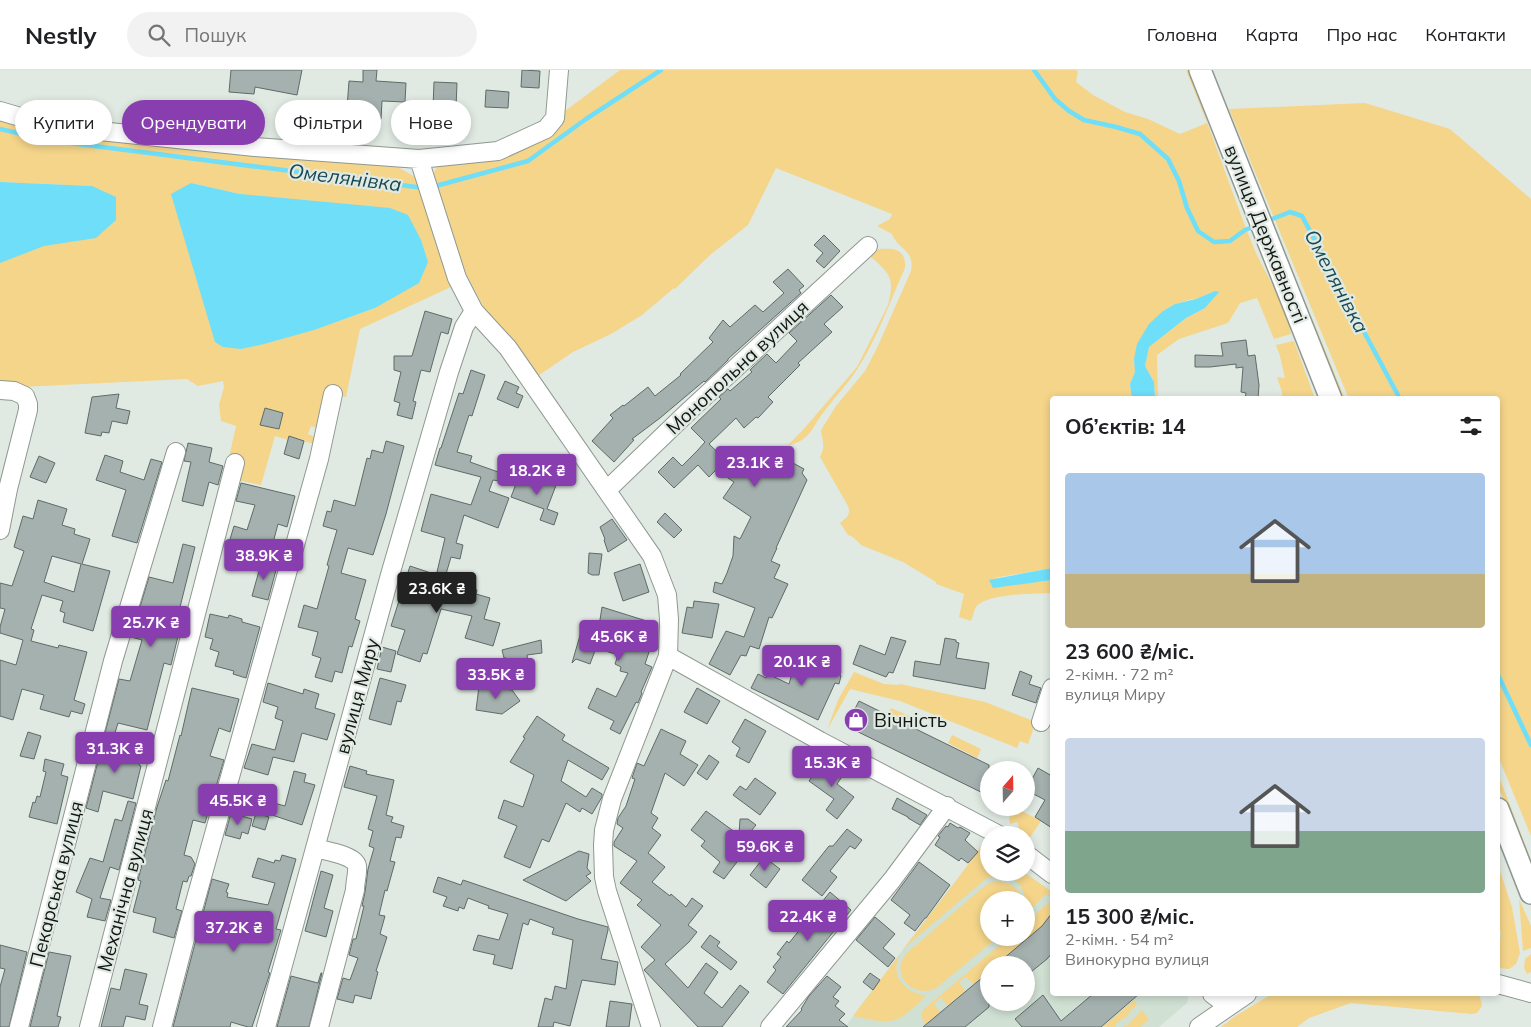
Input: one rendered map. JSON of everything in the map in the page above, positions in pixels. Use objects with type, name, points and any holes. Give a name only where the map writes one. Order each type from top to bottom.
[{"type":"street","points":[[0,110],[51,126],[255,147],[419,160],[498,151],[546,129],[554,118],[559,70]]},
{"type":"street","name":"вулиця Державності","points":[[1200,70],[1330,396]]},
{"type":"street","points":[[419,160],[457,278],[474,311],[508,348],[652,556],[667,595],[669,619],[668,656],[612,800],[604,830],[603,845],[604,877],[607,890],[651,1027]]},
{"type":"street","name":"Монопольна вулиця","points":[[607,490],[690,410],[868,246]]},
{"type":"street","name":"вулиця Миру","points":[[266,1027],[390,575],[449,372],[464,327],[474,311]]},
{"type":"street","points":[[0,390],[25,396],[28,404],[0,530]]},
{"type":"street","points":[[162,1027],[318,458],[333,394]]},
{"type":"street","name":"Пекарська вулиця","points":[[19,1027],[113,662],[176,452]]},
{"type":"street","name":"Механічна вулиця","points":[[89,1027],[235,463]]},
{"type":"street","points":[[668,656],[820,741],[983,826]]},
{"type":"street","points":[[1041,722],[1050,694]]},
{"type":"street","points":[[770,1027],[892,880],[947,806]]},
{"type":"street","points":[[1500,813],[1531,893]]},
{"type":"street","points":[[315,848],[353,859],[358,867],[354,890],[319,1027]]},
{"type":"street","points":[[1035,861],[1050,872]]},
{"type":"street","points":[[1500,985],[1531,993]]},
{"type":"street","points":[[1215,996],[1228,1006]]},
{"type":"street","points":[[1199,1027],[1244,996]]},
{"type":"shaded area","points":[[620,70],[1075,70],[1078,71],[1076,82],[1093,95],[1125,112],[1148,119],[1180,134],[1207,123],[1186,70],[1188,70],[1253,246],[1285,311],[1291,334],[1274,339],[1257,298],[1240,303],[1228,323],[1179,339],[1157,355],[1158,396],[1155,396],[1154,382],[1145,366],[1149,347],[1186,318],[1205,308],[1215,291],[1196,299],[1175,304],[1163,311],[1134,359],[1135,372],[1130,384],[1132,396],[1050,396],[1050,568],[994,578],[1029,583],[1050,580],[1050,593],[1012,595],[990,599],[976,607],[971,621],[959,617],[964,594],[936,584],[936,582],[903,562],[861,545],[848,535],[840,523],[849,514],[848,506],[820,457],[823,446],[821,430],[836,406],[865,371],[911,271],[911,258],[908,254],[892,234],[877,226],[890,219],[892,214],[776,168],[748,225],[710,255],[675,289],[642,315],[611,334],[573,352],[535,378],[483,306],[465,272],[431,178],[438,165],[561,123],[565,111]]},
{"type":"shaded area","points":[[1365,103],[1450,129],[1531,199],[1531,836],[1500,761],[1500,396],[1348,396],[1229,109]]},
{"type":"shaded area","points":[[0,118],[15,120],[15,145],[112,145],[112,131],[122,133],[122,145],[226,145],[394,165],[417,178],[453,286],[360,329],[346,397],[328,393],[318,428],[311,426],[308,434],[315,437],[314,444],[289,437],[288,440],[275,436],[261,485],[238,480],[228,462],[236,426],[221,421],[219,405],[224,387],[223,381],[198,386],[187,379],[0,388],[0,216],[92,186],[0,182]],"holes":[[[191,183],[240,194],[375,308],[309,331],[241,349]]]},
{"type":"shaded area","points":[[879,249],[890,249],[901,253],[904,257],[905,268],[878,331],[854,374],[809,434],[801,441],[788,445],[857,367],[888,305],[891,287],[888,275],[868,254]]},
{"type":"shaded area","points":[[1308,316],[1311,316],[1344,396],[1341,396]]},
{"type":"shaded area","points":[[1294,341],[1314,396],[1282,396],[1277,377],[1285,378],[1276,345]]},
{"type":"shaded area","points":[[854,672],[884,684],[900,684],[985,702],[1036,722],[1028,744],[1020,741],[1017,748],[900,701],[850,689],[827,730],[838,700]]},
{"type":"shaded area","points":[[891,708],[914,718],[911,725],[888,714]]},
{"type":"shaded area","points":[[952,735],[981,749],[977,758],[948,743]]},
{"type":"shaded area","points":[[1500,779],[1531,860],[1531,869],[1500,791]]},
{"type":"shaded area","points":[[1010,816],[1031,816],[1041,821],[1035,830],[1035,826],[1018,826],[1017,822],[1010,824]]},
{"type":"shaded area","points":[[980,848],[980,881],[1035,880],[1050,891],[1050,996],[1188,997],[1187,1003],[1159,1027],[845,1027]]},
{"type":"shaded area","points":[[980,848],[980,881],[983,881],[902,951]]},
{"type":"shaded area","points":[[1500,871],[1512,907],[1520,953],[1516,964],[1509,969],[1500,968]]},
{"type":"shaded area","points":[[1035,880],[1050,891],[1050,897],[1046,894],[1035,905],[1035,891],[1023,891],[1017,881]]},
{"type":"shaded area","points":[[997,881],[1006,883],[1018,891],[980,891],[980,946],[987,946],[935,989],[926,991],[911,987],[905,982],[900,968],[907,953],[981,889]]},
{"type":"shaded area","points":[[1519,899],[1531,926],[1531,948],[1523,951]]},
{"type":"shaded area","points":[[1050,902],[1050,915],[1035,932],[1035,914]]},
{"type":"shaded area","points":[[999,946],[1018,946],[1007,956],[987,956]]},
{"type":"shaded area","points":[[900,954],[896,970],[901,982],[912,991],[926,996],[908,1013],[894,1020],[877,1021],[853,1016]]},
{"type":"shaded area","points":[[1531,954],[1531,972],[1527,974],[1524,968],[1525,959]]},
{"type":"shaded area","points":[[980,962],[980,978],[973,984],[966,977],[959,982],[965,991],[948,1006],[941,998],[934,1004],[940,1012],[927,1023],[930,1027],[926,1027],[921,1015],[923,1010]]},
{"type":"shaded area","points":[[1269,996],[1479,996],[1482,1006],[1477,1013],[1472,1014],[1351,1003],[1309,1018],[1297,1027],[1221,1027]]},
{"type":"shaded area","points":[[1134,1000],[1137,1005],[1128,1013],[1129,1015],[1115,1024],[1116,1027],[1103,1027]]},
{"type":"shaded area","points":[[1142,1010],[1149,1020],[1140,1027],[1123,1027],[1124,1025],[1127,1026]]},
{"type":"water","points":[[0,182],[92,186],[116,197],[116,220],[96,238],[44,246],[0,263]]},
{"type":"water","points":[[191,183],[240,194],[390,208],[408,215],[421,240],[428,262],[419,283],[375,308],[314,330],[264,344],[241,349],[223,347],[215,342],[171,194]]},
{"type":"water","points":[[1215,291],[1219,292],[1205,308],[1186,318],[1149,347],[1145,366],[1154,382],[1155,396],[1132,396],[1130,384],[1135,372],[1134,359],[1137,344],[1149,324],[1163,311],[1175,304],[1196,299]]},
{"type":"water","points":[[1050,568],[1050,580],[993,588],[989,580]]},
{"type":"building","points":[[231,70],[302,70],[297,95],[255,87],[254,94],[229,92]]},
{"type":"building","points":[[363,70],[377,70],[376,81],[406,83],[405,100],[382,101],[381,119],[381,100],[348,100],[349,81],[363,82]]},
{"type":"building","points":[[522,70],[540,71],[539,88],[521,87]]},
{"type":"building","points":[[434,82],[457,83],[456,100],[433,100]]},
{"type":"building","points":[[486,90],[509,92],[508,108],[485,107]]},
{"type":"building","points":[[824,235],[840,251],[824,268],[816,261],[823,253],[814,245]]},
{"type":"building","points":[[788,269],[804,286],[799,290],[801,293],[705,382],[632,439],[634,440],[614,462],[592,441],[613,418],[610,415],[623,405],[648,387],[655,396],[681,375],[713,342],[709,338],[723,320],[730,327],[755,305],[763,312],[784,293],[773,282]]},
{"type":"building","points":[[831,295],[843,307],[824,324],[832,332],[798,363],[800,365],[768,397],[773,402],[758,418],[756,417],[744,428],[736,418],[709,444],[737,471],[741,465],[760,478],[771,457],[780,461],[782,457],[804,469],[802,473],[807,480],[771,561],[780,565],[774,578],[788,584],[772,618],[769,617],[759,649],[750,646],[746,656],[741,655],[730,675],[709,664],[726,631],[744,637],[755,608],[713,592],[715,582],[722,584],[727,573],[733,556],[734,536],[740,539],[751,517],[723,498],[734,482],[716,470],[709,477],[698,465],[674,488],[658,472],[673,457],[682,466],[697,451],[705,442],[691,428],[721,399],[719,397],[728,389],[730,391],[752,372],[750,370],[767,354],[776,363],[797,341],[789,333]]},
{"type":"building","points":[[425,311],[452,319],[448,334],[441,332],[430,372],[421,370],[413,401],[416,402],[412,419],[397,415],[400,403],[394,401],[401,372],[394,370],[394,356],[412,356]]},
{"type":"building","points":[[1246,340],[1248,356],[1255,355],[1259,385],[1258,396],[1246,396],[1246,393],[1241,392],[1243,367],[1236,368],[1236,364],[1195,367],[1195,355],[1223,356],[1221,343]]},
{"type":"building","points":[[471,370],[485,375],[472,416],[469,415],[457,452],[472,456],[470,462],[501,473],[499,481],[493,480],[489,491],[509,498],[498,528],[464,515],[456,543],[463,545],[460,559],[451,557],[446,574],[437,572],[445,538],[421,531],[431,494],[471,505],[481,477],[435,465],[459,393],[463,394]]},
{"type":"building","points":[[505,381],[519,387],[516,393],[523,396],[518,408],[497,399]]},
{"type":"building","points":[[119,394],[116,408],[130,411],[127,424],[112,421],[109,433],[102,432],[101,436],[85,433],[92,397]]},
{"type":"building","points":[[265,408],[283,413],[279,429],[260,425]]},
{"type":"building","points":[[289,436],[304,441],[299,459],[284,454]]},
{"type":"building","points":[[386,441],[404,446],[373,555],[348,548],[341,573],[366,580],[355,619],[360,621],[352,647],[349,646],[342,673],[335,671],[332,682],[315,677],[321,658],[312,655],[318,632],[298,627],[304,605],[317,609],[329,566],[327,565],[337,530],[323,526],[327,511],[331,512],[334,500],[355,506],[367,458],[370,459],[372,450],[383,453]]},
{"type":"building","points":[[188,443],[212,448],[209,462],[223,466],[218,485],[209,482],[203,506],[182,501],[191,462],[184,461]]},
{"type":"building","points":[[105,455],[123,461],[120,472],[144,480],[151,459],[162,462],[137,543],[112,536],[126,490],[96,480]]},
{"type":"building","points":[[39,456],[55,463],[46,483],[30,477]]},
{"type":"building","points":[[519,476],[543,485],[546,476],[558,480],[547,509],[558,513],[554,525],[540,520],[544,509],[511,497]]},
{"type":"building","points":[[241,483],[295,496],[287,527],[278,524],[269,558],[228,546],[234,526],[247,530],[255,505],[236,501]]},
{"type":"building","points":[[38,500],[67,509],[62,525],[75,529],[74,534],[90,539],[82,564],[110,571],[93,631],[63,622],[65,613],[60,611],[63,601],[42,595],[31,629],[34,630],[31,641],[58,648],[59,645],[87,652],[74,700],[85,704],[82,714],[71,711],[69,717],[40,709],[44,695],[22,689],[13,720],[0,716],[0,660],[16,665],[23,640],[0,633],[5,609],[0,608],[0,583],[12,586],[24,551],[14,547],[23,516],[33,519]],"holes":[[[52,556],[81,564],[74,592],[44,582]]]},
{"type":"building","points":[[665,513],[682,530],[674,538],[657,522]]},
{"type":"building","points":[[612,519],[627,540],[608,552],[600,527]]},
{"type":"building","points":[[183,544],[195,547],[175,627],[180,628],[171,665],[164,663],[147,730],[118,723],[114,736],[105,733],[119,679],[130,681],[142,640],[131,637],[149,577],[173,583]]},
{"type":"building","points":[[589,553],[602,554],[599,575],[588,573]]},
{"type":"building","points":[[262,560],[273,563],[271,568],[276,570],[268,600],[252,596]]},
{"type":"building","points":[[640,564],[649,592],[623,601],[614,573]]},
{"type":"building","points":[[410,566],[440,576],[435,594],[457,600],[462,585],[477,590],[476,594],[490,598],[484,619],[500,623],[493,646],[465,638],[472,616],[441,609],[427,654],[423,653],[420,662],[397,654],[405,630],[391,626]]},
{"type":"building","points":[[694,601],[719,604],[712,638],[682,633],[687,607],[693,608]]},
{"type":"building","points":[[602,607],[653,623],[648,638],[653,640],[645,664],[652,667],[638,703],[636,702],[620,734],[610,729],[614,721],[588,708],[597,688],[616,697],[628,673],[620,671],[621,667],[615,664],[618,655],[596,648],[590,664],[576,659],[572,663],[581,632],[592,636],[599,626]]},
{"type":"building","points":[[210,614],[228,618],[229,615],[242,619],[242,622],[260,627],[246,678],[233,674],[234,671],[215,666],[219,652],[210,649],[213,639],[205,637]]},
{"type":"building","points":[[891,637],[906,641],[893,673],[889,672],[886,677],[853,664],[860,645],[885,655]]},
{"type":"building","points":[[945,638],[956,640],[959,643],[956,658],[989,663],[985,689],[913,676],[915,661],[940,665]]},
{"type":"building","points":[[541,640],[542,653],[527,655],[528,663],[522,664],[525,675],[512,678],[502,650]]},
{"type":"building","points":[[382,647],[396,651],[391,672],[377,669]]},
{"type":"building","points":[[797,656],[828,666],[834,663],[841,676],[839,684],[835,683],[818,720],[751,688],[758,674],[766,678],[768,674],[789,684]]},
{"type":"building","points":[[1020,671],[1032,676],[1029,684],[1041,688],[1036,703],[1012,695]]},
{"type":"building","points":[[380,678],[406,685],[401,702],[397,701],[391,725],[369,719]]},
{"type":"building","points":[[268,683],[303,694],[304,689],[319,694],[315,708],[335,714],[327,740],[302,733],[294,762],[273,757],[268,775],[244,768],[252,744],[275,750],[283,721],[275,718],[278,707],[263,702]]},
{"type":"building","points":[[479,686],[512,690],[520,701],[502,714],[476,710]]},
{"type":"building","points":[[192,688],[239,699],[230,732],[219,728],[210,756],[224,760],[205,823],[193,820],[184,855],[191,857],[195,864],[187,882],[183,881],[176,909],[182,911],[174,938],[153,932],[156,918],[133,912],[141,881],[138,880],[157,807],[166,780],[168,781]]},
{"type":"building","points":[[697,688],[720,701],[707,724],[684,712]]},
{"type":"building","points":[[859,701],[981,761],[980,792],[846,726]]},
{"type":"building","points":[[537,716],[565,735],[562,740],[609,768],[602,780],[568,760],[561,781],[586,797],[592,788],[602,794],[602,797],[592,814],[582,808],[580,812],[566,803],[549,842],[542,839],[530,868],[504,857],[517,826],[498,818],[504,800],[523,807],[534,775],[510,762]]},
{"type":"building","points":[[745,719],[766,731],[749,763],[736,756],[740,748],[732,742]]},
{"type":"building","points":[[661,729],[686,741],[680,754],[698,765],[684,786],[665,773],[651,813],[658,818],[652,828],[661,835],[648,853],[665,867],[652,882],[670,896],[671,894],[686,907],[692,898],[703,906],[688,925],[697,932],[665,964],[688,988],[706,963],[718,972],[704,993],[722,1008],[740,985],[749,992],[722,1027],[698,1027],[644,970],[655,960],[641,947],[661,925],[637,905],[642,900],[620,883],[637,861],[614,846],[614,842],[623,828],[617,824],[618,818],[626,806],[635,779],[632,778],[637,763],[644,766]]},
{"type":"building","points":[[28,732],[41,736],[34,759],[20,756]]},
{"type":"building","points":[[103,742],[142,752],[139,765],[141,766],[133,799],[103,791],[98,812],[86,808]]},
{"type":"building","points":[[709,755],[719,762],[707,780],[697,773]]},
{"type":"building","points":[[45,759],[64,764],[61,775],[68,777],[57,824],[29,817],[33,802],[35,803],[37,796],[40,797],[46,772],[43,771]]},
{"type":"building","points":[[823,761],[843,775],[837,784],[854,797],[837,819],[826,810],[834,799],[809,781]]},
{"type":"building","points":[[350,766],[367,771],[366,774],[394,780],[386,815],[393,817],[391,822],[404,826],[401,838],[396,837],[390,861],[395,862],[379,915],[385,916],[380,934],[387,937],[376,971],[378,972],[371,999],[355,995],[353,1003],[337,999],[343,978],[350,980],[358,958],[349,955],[353,939],[356,939],[364,906],[362,906],[368,869],[374,848],[369,846],[373,831],[368,829],[377,796],[344,787]]},
{"type":"building","points":[[1038,768],[1050,775],[1050,827],[1035,817],[1045,800],[1035,795],[1035,774]]},
{"type":"building","points":[[294,771],[306,774],[304,782],[315,785],[302,825],[260,811],[263,800],[285,806]]},
{"type":"building","points":[[755,778],[776,793],[760,815],[733,795],[740,786],[746,790]]},
{"type":"building","points":[[897,798],[927,815],[920,825],[892,809]]},
{"type":"building","points":[[128,801],[136,803],[119,870],[110,867],[100,898],[111,900],[105,921],[87,917],[92,899],[76,892],[90,858],[103,862],[115,819],[122,821]]},
{"type":"building","points":[[706,811],[739,835],[740,819],[748,819],[756,825],[733,853],[740,858],[724,879],[713,872],[720,862],[701,846],[705,841],[691,830]]},
{"type":"building","points":[[231,813],[252,819],[248,834],[242,832],[240,839],[225,835]]},
{"type":"building","points":[[256,813],[269,817],[265,830],[252,826]]},
{"type":"building","points":[[950,823],[970,833],[965,840],[978,852],[968,863],[961,858],[959,861],[935,845],[940,837],[938,836]]},
{"type":"building","points":[[847,829],[862,840],[855,849],[850,846],[830,871],[837,877],[822,896],[802,880],[829,846],[833,846]]},
{"type":"building","points":[[579,851],[589,854],[587,868],[591,873],[586,876],[591,881],[566,901],[523,880]]},
{"type":"building","points":[[282,855],[296,859],[276,929],[281,930],[268,972],[270,973],[252,1027],[231,1022],[230,1027],[173,1027],[212,879],[229,884],[226,892],[228,893],[227,897],[268,905],[275,883],[252,877],[258,858],[274,863],[275,860],[280,861]]},
{"type":"building","points":[[764,857],[780,869],[766,888],[750,875]]},
{"type":"building","points":[[919,862],[950,885],[915,931],[904,923],[910,915],[891,900]]},
{"type":"building","points":[[321,871],[333,875],[324,908],[333,911],[326,937],[305,931]]},
{"type":"building","points":[[438,877],[461,885],[463,880],[578,919],[608,927],[601,959],[618,962],[615,985],[582,980],[570,1026],[554,1022],[553,1027],[538,1027],[545,998],[552,1000],[555,986],[566,989],[573,940],[552,934],[554,928],[530,919],[528,925],[523,923],[512,969],[493,964],[495,955],[473,950],[478,935],[499,940],[508,914],[488,908],[489,906],[468,898],[464,909],[459,907],[458,911],[443,906],[447,897],[433,892]]},
{"type":"building","points":[[830,892],[851,910],[783,994],[767,982],[776,970],[773,967],[781,957],[777,954],[787,941],[789,943]]},
{"type":"building","points":[[1050,916],[1050,955],[1047,959],[1035,969],[1035,956],[1007,956],[1018,946],[1035,946],[1035,932]]},
{"type":"building","points":[[875,917],[895,934],[883,948],[895,958],[888,967],[856,940]]},
{"type":"building","points":[[710,935],[720,942],[717,946],[737,962],[731,970],[701,947]]},
{"type":"building","points":[[0,945],[27,952],[9,1027],[0,1027],[0,987],[5,969],[0,968]]},
{"type":"building","points":[[49,952],[71,956],[57,1016],[61,1017],[58,1027],[30,1027]]},
{"type":"building","points":[[125,969],[147,974],[139,1004],[148,1006],[145,1020],[126,1016],[123,1027],[101,1027],[111,988],[120,990]]},
{"type":"building","points":[[321,973],[309,1027],[277,1027],[291,976],[318,983]]},
{"type":"building","points":[[870,973],[880,980],[873,990],[863,982]]},
{"type":"building","points":[[827,976],[841,987],[833,997],[839,1001],[835,1006],[845,1014],[839,1020],[848,1027],[786,1027],[802,1010],[809,996]]},
{"type":"building","points":[[980,980],[980,1011],[984,1011],[965,1027],[923,1027]]},
{"type":"building","points":[[1043,995],[1061,1021],[1091,996],[1137,996],[1101,1027],[1022,1027],[1015,1019],[1024,1011],[1035,1011],[1035,1002]]},
{"type":"building","points":[[610,1001],[632,1004],[629,1027],[606,1027]]},
{"type":"waterway","name":"Омелянівка","points":[[432,187],[528,161],[586,119],[661,70]]},
{"type":"waterway","name":"Омелянівка","points":[[1034,70],[1055,99],[1069,111],[1084,120],[1140,134],[1168,159],[1179,181],[1187,208],[1198,231],[1214,242],[1230,241],[1245,230],[1255,226]]},
{"type":"waterway","name":"Омелянівка","points":[[0,129],[47,140],[424,188]]},
{"type":"waterway","name":"Омелянівка","points":[[1267,221],[1290,212],[1302,216],[1398,396]]},
{"type":"waterway","name":"Омелянівка","points":[[1500,679],[1531,745]]},
{"type":"place","name":"Вічність","points":[[856,720]]}]
